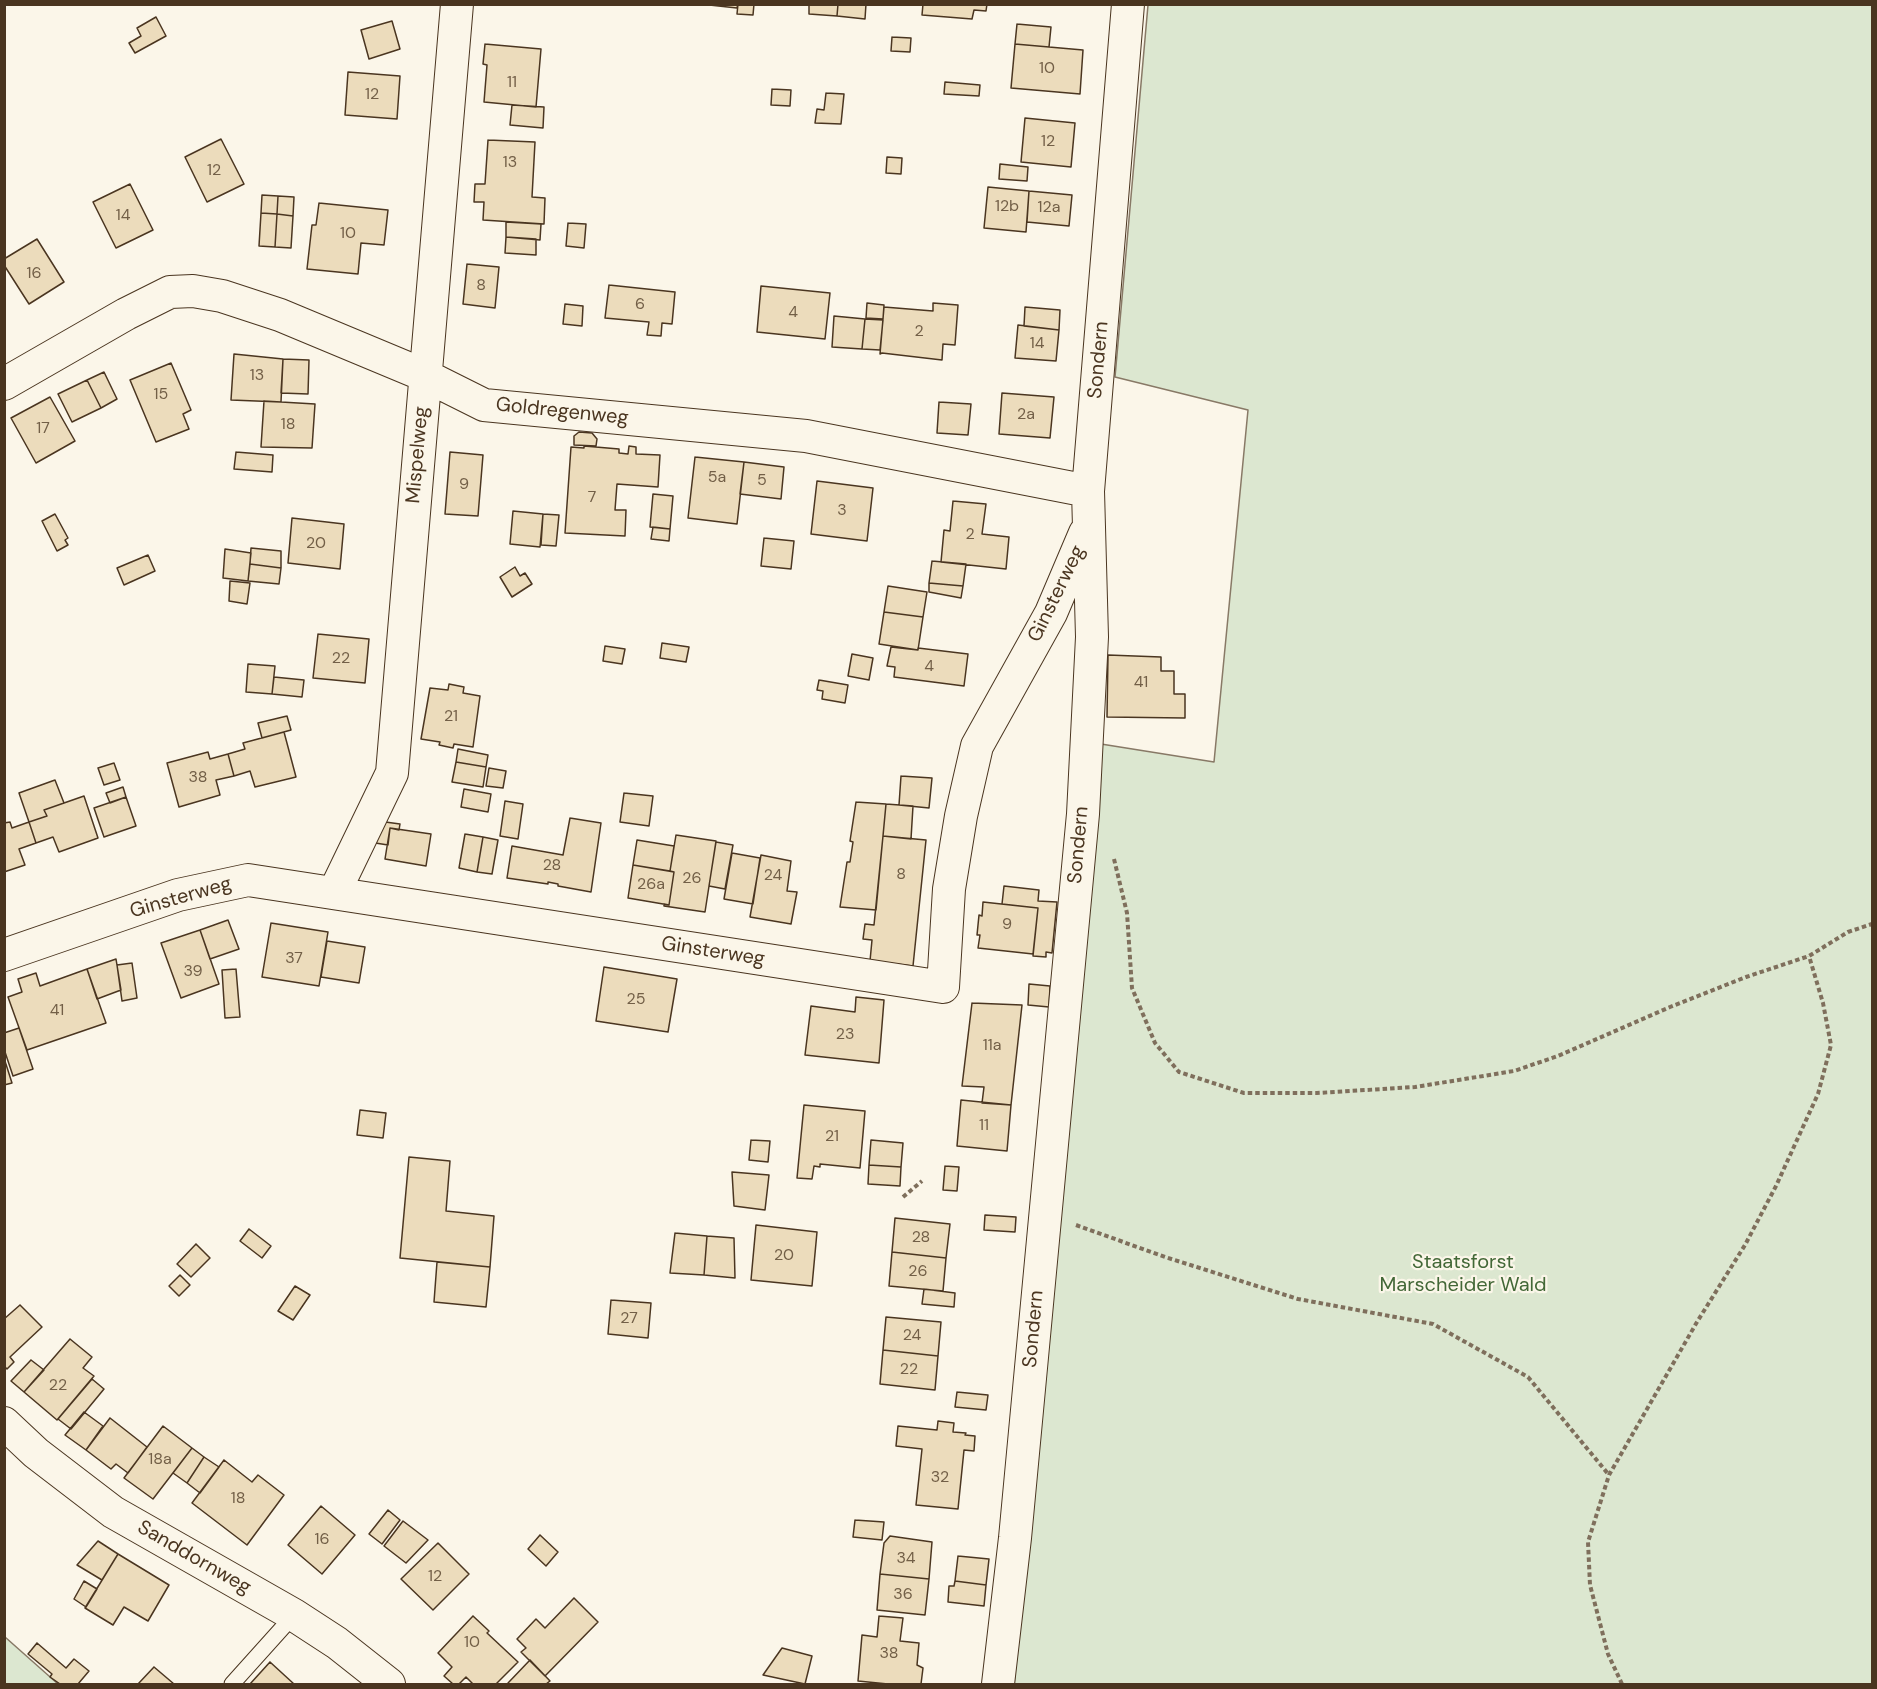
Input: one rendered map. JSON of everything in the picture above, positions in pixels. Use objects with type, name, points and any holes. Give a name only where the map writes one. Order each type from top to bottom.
[{"type":"street","name":"Mispelweg","points":[[334,893],[392,773],[456,4]]},
{"type":"street","name":"Sondern","points":[[998,1684],[1015,1538],[1083,813],[1092,637],[1088,491],[1128,4]]},
{"type":"street","name":"Goldregenweg","points":[[4,384],[126,314],[170,292],[194,291],[222,296],[280,315],[424,375],[484,405],[806,436],[1088,491]]},
{"type":"street","name":"Ginsterweg","points":[[4,955],[178,895],[248,880],[943,987],[949,889],[961,816],[977,746],[1051,613],[1089,524]]},
{"type":"street","name":"Sanddornweg","points":[[4,1423],[36,1453],[113,1512],[338,1643],[389,1684]]},
{"type":"lane","points":[[232,1684],[294,1616]]},
{"type":"path","points":[[1083,813],[1110,839],[1127,913],[1132,988],[1155,1043],[1179,1072],[1244,1093],[1317,1093],[1415,1087],[1514,1071],[1558,1056],[1746,977],[1809,956],[1848,932],[1872,924]]},
{"type":"path","points":[[1622,1684],[1608,1654],[1590,1585],[1588,1542],[1609,1475],[1697,1322],[1745,1245],[1776,1186],[1818,1095],[1831,1045],[1809,956]]},
{"type":"path","points":[[903,1197],[922,1180]]},
{"type":"path","points":[[1044,1214],[1165,1257],[1298,1299],[1433,1324],[1528,1377],[1609,1475]]},
{"type":"green space","name":"Staatsforst Marscheider Wald","points":[[1148,5],[1872,5],[1872,1684],[1014,1684],[1101,744],[1214,762],[1248,410],[1115,377]]},
{"type":"green space","points":[[5,1637],[58,1684],[5,1684]]},
{"type":"building","points":[[700,4],[738,4],[737,8]]},
{"type":"building","points":[[738,4],[754,4],[753,15],[737,14]]},
{"type":"building","points":[[809,4],[838,4],[837,16],[809,14]]},
{"type":"building","points":[[838,4],[866,4],[865,19],[837,16]]},
{"type":"building","points":[[923,4],[987,4],[986,11],[974,10],[972,19],[922,15]]},
{"type":"building","points":[[156,17],[166,36],[135,53],[129,43],[141,36],[137,28]]},
{"type":"building","points":[[392,21],[400,49],[369,59],[361,30]]},
{"type":"building","points":[[1017,24],[1051,27],[1049,47],[1015,44]]},
{"type":"building","points":[[892,37],[911,38],[910,52],[891,51]]},
{"type":"building","points":[[485,44],[541,49],[536,107],[484,102],[487,65],[483,64]]},
{"type":"building","points":[[1015,44],[1083,50],[1080,94],[1011,88]]},
{"type":"building","points":[[348,72],[400,76],[397,119],[345,115]]},
{"type":"building","points":[[945,82],[980,85],[979,96],[944,94]]},
{"type":"building","points":[[772,89],[791,90],[790,106],[771,105]]},
{"type":"building","points":[[826,93],[844,94],[841,124],[815,123],[817,109],[824,110]]},
{"type":"building","points":[[512,105],[544,107],[543,128],[510,125]]},
{"type":"building","points":[[1025,118],[1075,123],[1071,167],[1021,162]]},
{"type":"building","points":[[221,139],[244,184],[207,202],[185,157]]},
{"type":"building","points":[[488,140],[535,142],[532,197],[545,198],[544,224],[483,220],[484,202],[474,202],[475,184],[485,184]]},
{"type":"building","points":[[887,157],[902,158],[901,174],[886,173]]},
{"type":"building","points":[[1000,164],[1028,167],[1027,181],[999,179]]},
{"type":"building","points":[[130,184],[153,230],[116,248],[93,202]]},
{"type":"building","points":[[988,187],[1029,191],[1026,232],[984,228]]},
{"type":"building","points":[[1029,191],[1072,195],[1069,226],[1027,222]]},
{"type":"building","points":[[262,195],[278,196],[277,214],[261,213]]},
{"type":"building","points":[[278,196],[294,197],[293,216],[277,214]]},
{"type":"building","points":[[319,203],[388,210],[384,245],[361,243],[358,274],[307,269],[312,225],[316,225]]},
{"type":"building","points":[[261,213],[277,214],[275,247],[259,246]]},
{"type":"building","points":[[277,214],[293,216],[291,248],[275,247]]},
{"type":"building","points":[[506,222],[541,224],[540,240],[506,237]]},
{"type":"building","points":[[568,223],[586,224],[584,248],[566,246]]},
{"type":"building","points":[[506,237],[536,239],[536,255],[505,253]]},
{"type":"building","points":[[37,239],[64,282],[29,304],[4,265],[4,259]]},
{"type":"building","points":[[467,264],[499,267],[495,308],[463,304]]},
{"type":"building","points":[[609,285],[675,292],[672,324],[662,323],[661,336],[647,335],[649,322],[605,318]]},
{"type":"building","points":[[761,286],[830,293],[825,339],[757,332]]},
{"type":"building","points":[[867,303],[884,305],[883,319],[866,318]]},
{"type":"building","points":[[933,303],[958,305],[955,345],[943,344],[942,360],[880,354],[884,307],[933,311]]},
{"type":"building","points":[[565,304],[583,306],[582,326],[563,324]]},
{"type":"building","points":[[1025,307],[1060,310],[1059,330],[1024,326]]},
{"type":"building","points":[[834,316],[865,319],[862,349],[832,347]]},
{"type":"building","points":[[865,319],[883,320],[880,350],[862,349]]},
{"type":"building","points":[[1018,325],[1059,330],[1056,361],[1015,358]]},
{"type":"building","points":[[234,354],[283,359],[281,402],[231,400]]},
{"type":"building","points":[[283,359],[309,360],[308,394],[281,393]]},
{"type":"building","points":[[171,363],[191,410],[183,414],[189,429],[156,442],[130,380]]},
{"type":"building","points":[[104,372],[117,399],[101,408],[87,380]]},
{"type":"building","points":[[87,380],[101,408],[72,422],[58,394]]},
{"type":"building","points":[[1002,393],[1054,397],[1050,438],[999,434]]},
{"type":"building","points":[[50,397],[75,441],[36,463],[11,418]]},
{"type":"building","points":[[264,401],[315,404],[312,448],[261,447]]},
{"type":"building","points":[[939,402],[971,404],[968,435],[937,433]]},
{"type":"building","points":[[579,432],[592,433],[597,439],[596,446],[574,445],[574,436]]},
{"type":"building","points":[[584,446],[619,449],[619,453],[628,454],[629,446],[636,447],[636,454],[660,455],[658,487],[617,484],[615,510],[626,510],[625,536],[565,533],[571,447],[584,448]]},
{"type":"building","points":[[236,452],[273,455],[272,472],[234,469]]},
{"type":"building","points":[[450,452],[483,455],[478,516],[445,514]]},
{"type":"building","points":[[695,457],[744,462],[737,524],[688,518]]},
{"type":"building","points":[[744,462],[784,467],[781,499],[740,494]]},
{"type":"building","points":[[817,481],[873,488],[867,541],[811,534]]},
{"type":"building","points":[[653,494],[673,496],[670,529],[650,527]]},
{"type":"building","points":[[953,501],[986,504],[982,534],[1009,537],[1006,569],[941,562],[944,530],[950,531]]},
{"type":"building","points":[[513,511],[543,514],[540,547],[510,544]]},
{"type":"building","points":[[55,514],[68,538],[65,540],[68,545],[57,551],[42,521]]},
{"type":"building","points":[[543,514],[559,515],[556,546],[541,545]]},
{"type":"building","points":[[292,518],[344,524],[340,569],[288,563]]},
{"type":"building","points":[[653,527],[670,529],[669,541],[651,539]]},
{"type":"building","points":[[764,538],[794,541],[791,569],[761,566]]},
{"type":"building","points":[[251,548],[281,551],[281,568],[250,564]]},
{"type":"building","points":[[225,549],[251,553],[248,581],[223,578]]},
{"type":"building","points":[[148,555],[155,571],[124,585],[117,568]]},
{"type":"building","points":[[932,561],[966,564],[963,586],[929,583]]},
{"type":"building","points":[[250,564],[281,568],[279,584],[248,581]]},
{"type":"building","points":[[515,567],[520,576],[525,573],[532,584],[512,597],[500,577]]},
{"type":"building","points":[[230,581],[250,583],[247,604],[229,601]]},
{"type":"building","points":[[929,583],[963,586],[961,598],[929,592]]},
{"type":"building","points":[[888,586],[927,592],[923,617],[884,612]]},
{"type":"building","points":[[884,612],[923,617],[918,650],[879,644]]},
{"type":"building","points":[[318,634],[369,639],[365,683],[313,678]]},
{"type":"building","points":[[662,643],[689,647],[686,662],[660,658]]},
{"type":"building","points":[[605,646],[625,649],[622,664],[603,661]]},
{"type":"building","points":[[891,647],[968,654],[964,686],[894,677],[895,667],[887,666]]},
{"type":"building","points":[[852,654],[873,658],[869,680],[848,676]]},
{"type":"building","points":[[1108,655],[1161,657],[1161,671],[1174,671],[1174,694],[1185,694],[1185,718],[1107,717]]},
{"type":"building","points":[[248,664],[275,666],[272,694],[246,692]]},
{"type":"building","points":[[274,677],[304,680],[302,697],[272,694]]},
{"type":"building","points":[[819,680],[848,685],[845,703],[822,699],[823,691],[817,690]]},
{"type":"building","points":[[449,684],[464,687],[463,693],[480,696],[473,747],[454,744],[453,748],[439,745],[440,742],[421,739],[430,688],[448,690]]},
{"type":"building","points":[[287,716],[291,730],[262,738],[258,723]]},
{"type":"building","points":[[284,732],[296,777],[255,787],[250,771],[234,776],[228,754],[245,749],[243,743]]},
{"type":"building","points":[[458,749],[488,755],[486,767],[456,762]]},
{"type":"building","points":[[208,752],[210,759],[228,754],[234,776],[216,780],[220,795],[179,807],[167,763]]},
{"type":"building","points":[[456,762],[486,767],[483,787],[452,782]]},
{"type":"building","points":[[114,763],[120,780],[104,785],[98,768]]},
{"type":"building","points":[[489,768],[506,771],[503,788],[486,786]]},
{"type":"building","points":[[901,776],[932,778],[929,808],[899,805]]},
{"type":"building","points":[[55,780],[64,803],[44,810],[47,816],[29,822],[19,793]]},
{"type":"building","points":[[123,787],[126,797],[110,803],[106,793]]},
{"type":"building","points":[[464,789],[491,794],[488,812],[461,807]]},
{"type":"building","points":[[624,793],[653,796],[649,826],[620,822]]},
{"type":"building","points":[[84,796],[98,838],[59,852],[53,837],[36,843],[29,822],[47,816],[44,810]]},
{"type":"building","points":[[126,797],[136,826],[104,837],[94,808]]},
{"type":"building","points":[[505,801],[523,804],[518,839],[500,836]]},
{"type":"building","points":[[856,802],[886,804],[876,910],[840,907],[847,862],[850,862],[853,842],[850,841]]},
{"type":"building","points":[[886,804],[913,806],[911,839],[883,836]]},
{"type":"building","points":[[570,818],[601,823],[591,892],[548,882],[548,884],[507,878],[512,846],[563,855]]},
{"type":"building","points":[[378,821],[400,824],[399,830],[390,828],[388,845],[369,842]]},
{"type":"building","points":[[10,822],[12,828],[29,822],[36,843],[19,849],[25,865],[4,872],[4,823]]},
{"type":"building","points":[[390,828],[431,834],[426,866],[385,859]]},
{"type":"building","points":[[465,834],[483,837],[477,872],[459,868]]},
{"type":"building","points":[[676,835],[716,841],[705,912],[664,906],[664,904],[669,905],[674,872],[670,871]]},
{"type":"building","points":[[883,836],[926,840],[913,966],[870,961],[872,940],[863,939],[865,924],[874,925]]},
{"type":"building","points":[[483,837],[498,840],[492,874],[477,872]]},
{"type":"building","points":[[637,840],[674,846],[670,871],[633,865]]},
{"type":"building","points":[[716,842],[733,845],[725,889],[709,886]]},
{"type":"building","points":[[732,853],[760,858],[753,904],[724,899]]},
{"type":"building","points":[[761,855],[791,861],[787,891],[797,892],[791,924],[750,917]]},
{"type":"building","points":[[633,865],[674,872],[669,905],[628,898]]},
{"type":"building","points":[[1004,886],[1039,890],[1038,901],[1057,902],[1052,953],[1046,952],[1046,957],[1033,956],[1038,908],[1002,904]]},
{"type":"building","points":[[983,902],[1038,908],[1033,954],[978,948],[979,915],[982,916]]},
{"type":"building","points":[[228,920],[239,949],[210,959],[200,930]]},
{"type":"building","points":[[271,923],[328,932],[319,986],[262,977]]},
{"type":"building","points":[[200,930],[219,984],[181,998],[161,943]]},
{"type":"building","points":[[327,941],[365,947],[359,983],[321,977]]},
{"type":"building","points":[[116,959],[121,990],[97,999],[87,969]]},
{"type":"building","points":[[132,963],[137,998],[122,1001],[117,965]]},
{"type":"building","points":[[604,967],[677,979],[668,1032],[596,1021]]},
{"type":"building","points":[[87,969],[106,1023],[27,1050],[8,997],[22,992],[18,979],[36,973],[40,986]]},
{"type":"building","points":[[236,969],[240,1017],[225,1018],[222,970]]},
{"type":"building","points":[[1029,984],[1050,986],[1049,1007],[1028,1005]]},
{"type":"building","points":[[856,997],[884,1000],[879,1063],[805,1055],[811,1006],[855,1012]]},
{"type":"building","points":[[972,1003],[1022,1005],[1011,1105],[982,1103],[984,1087],[962,1086]]},
{"type":"building","points":[[19,1028],[33,1069],[13,1076],[4,1049],[4,1033]]},
{"type":"building","points":[[4,1058],[12,1083],[4,1085]]},
{"type":"building","points":[[961,1100],[1011,1105],[1007,1151],[957,1146]]},
{"type":"building","points":[[804,1105],[865,1111],[860,1168],[820,1164],[820,1167],[814,1166],[812,1179],[797,1178]]},
{"type":"building","points":[[360,1110],[386,1113],[383,1138],[357,1135]]},
{"type":"building","points":[[751,1140],[770,1141],[768,1162],[749,1160]]},
{"type":"building","points":[[871,1140],[903,1143],[901,1167],[869,1165]]},
{"type":"building","points":[[409,1157],[450,1161],[446,1211],[494,1216],[490,1267],[400,1258]]},
{"type":"building","points":[[869,1165],[901,1167],[900,1186],[868,1184]]},
{"type":"building","points":[[945,1166],[959,1167],[957,1191],[943,1190]]},
{"type":"building","points":[[732,1172],[769,1175],[765,1210],[734,1206]]},
{"type":"building","points":[[985,1215],[1016,1217],[1015,1232],[984,1230]]},
{"type":"building","points":[[895,1218],[950,1224],[946,1258],[892,1252]]},
{"type":"building","points":[[756,1225],[817,1232],[812,1286],[751,1280]]},
{"type":"building","points":[[249,1229],[271,1246],[262,1258],[240,1241]]},
{"type":"building","points":[[675,1233],[707,1236],[704,1275],[670,1273]]},
{"type":"building","points":[[707,1236],[734,1238],[735,1278],[704,1275]]},
{"type":"building","points":[[196,1244],[210,1258],[191,1277],[177,1264]]},
{"type":"building","points":[[892,1252],[946,1258],[943,1291],[889,1286]]},
{"type":"building","points":[[437,1262],[490,1267],[486,1307],[434,1302]]},
{"type":"building","points":[[180,1275],[190,1285],[179,1296],[169,1286]]},
{"type":"building","points":[[295,1286],[310,1295],[293,1320],[278,1311]]},
{"type":"building","points":[[924,1289],[955,1293],[954,1307],[922,1304]]},
{"type":"building","points":[[611,1300],[651,1303],[648,1338],[608,1334]]},
{"type":"building","points":[[20,1305],[42,1327],[10,1357],[14,1362],[7,1369],[4,1366],[4,1319]]},
{"type":"building","points":[[886,1317],[941,1322],[938,1356],[883,1350]]},
{"type":"building","points":[[70,1339],[92,1357],[83,1368],[94,1376],[57,1420],[24,1392]]},
{"type":"building","points":[[883,1350],[938,1356],[935,1390],[880,1384]]},
{"type":"building","points":[[31,1360],[44,1370],[24,1392],[11,1381]]},
{"type":"building","points":[[92,1379],[104,1389],[71,1429],[58,1419]]},
{"type":"building","points":[[957,1392],[988,1395],[986,1410],[955,1407]]},
{"type":"building","points":[[84,1412],[103,1426],[86,1450],[65,1435]]},
{"type":"building","points":[[110,1418],[147,1447],[128,1473],[116,1464],[111,1469],[86,1450]]},
{"type":"building","points":[[938,1421],[954,1423],[953,1432],[975,1436],[974,1451],[964,1450],[958,1509],[916,1505],[922,1449],[896,1446],[898,1426],[937,1430]]},
{"type":"building","points":[[163,1426],[192,1448],[153,1499],[124,1478]]},
{"type":"building","points":[[192,1448],[204,1457],[187,1483],[173,1473]]},
{"type":"building","points":[[204,1457],[219,1467],[200,1493],[187,1483]]},
{"type":"building","points":[[224,1460],[252,1482],[258,1475],[284,1495],[247,1545],[192,1503]]},
{"type":"building","points":[[321,1506],[355,1535],[322,1574],[288,1545]]},
{"type":"building","points":[[388,1510],[400,1520],[382,1544],[369,1534]]},
{"type":"building","points":[[855,1520],[884,1522],[882,1540],[853,1537]]},
{"type":"building","points":[[403,1521],[428,1540],[406,1563],[384,1546]]},
{"type":"building","points":[[540,1535],[558,1552],[546,1566],[528,1549]]},
{"type":"building","points":[[890,1536],[932,1542],[929,1579],[880,1574],[884,1543]]},
{"type":"building","points":[[98,1541],[118,1554],[102,1580],[77,1565]]},
{"type":"building","points":[[438,1543],[469,1574],[433,1610],[401,1579]]},
{"type":"building","points":[[118,1554],[169,1585],[148,1621],[124,1607],[113,1625],[85,1608]]},
{"type":"building","points":[[958,1556],[989,1559],[986,1585],[955,1581]]},
{"type":"building","points":[[880,1574],[929,1579],[925,1615],[877,1610]]},
{"type":"building","points":[[84,1581],[97,1589],[86,1607],[74,1599]]},
{"type":"building","points":[[955,1581],[986,1585],[984,1606],[948,1602],[949,1586],[954,1586]]},
{"type":"building","points":[[574,1598],[598,1622],[545,1676],[521,1652],[526,1648],[517,1639],[536,1619],[545,1628]]},
{"type":"building","points":[[473,1616],[489,1631],[487,1633],[518,1662],[496,1684],[473,1684],[466,1677],[459,1684],[453,1684],[444,1676],[452,1667],[438,1653]]},
{"type":"building","points":[[879,1616],[903,1618],[900,1641],[919,1643],[917,1665],[923,1668],[921,1684],[858,1681],[862,1635],[877,1637]]},
{"type":"building","points":[[37,1643],[66,1668],[74,1659],[89,1671],[78,1684],[60,1684],[50,1677],[52,1674],[28,1654]]},
{"type":"building","points":[[782,1648],[812,1656],[805,1684],[763,1675]]},
{"type":"building","points":[[530,1660],[550,1681],[546,1684],[509,1684],[508,1683]]},
{"type":"building","points":[[270,1662],[294,1684],[250,1684]]},
{"type":"building","points":[[154,1667],[174,1684],[138,1684]]}]
